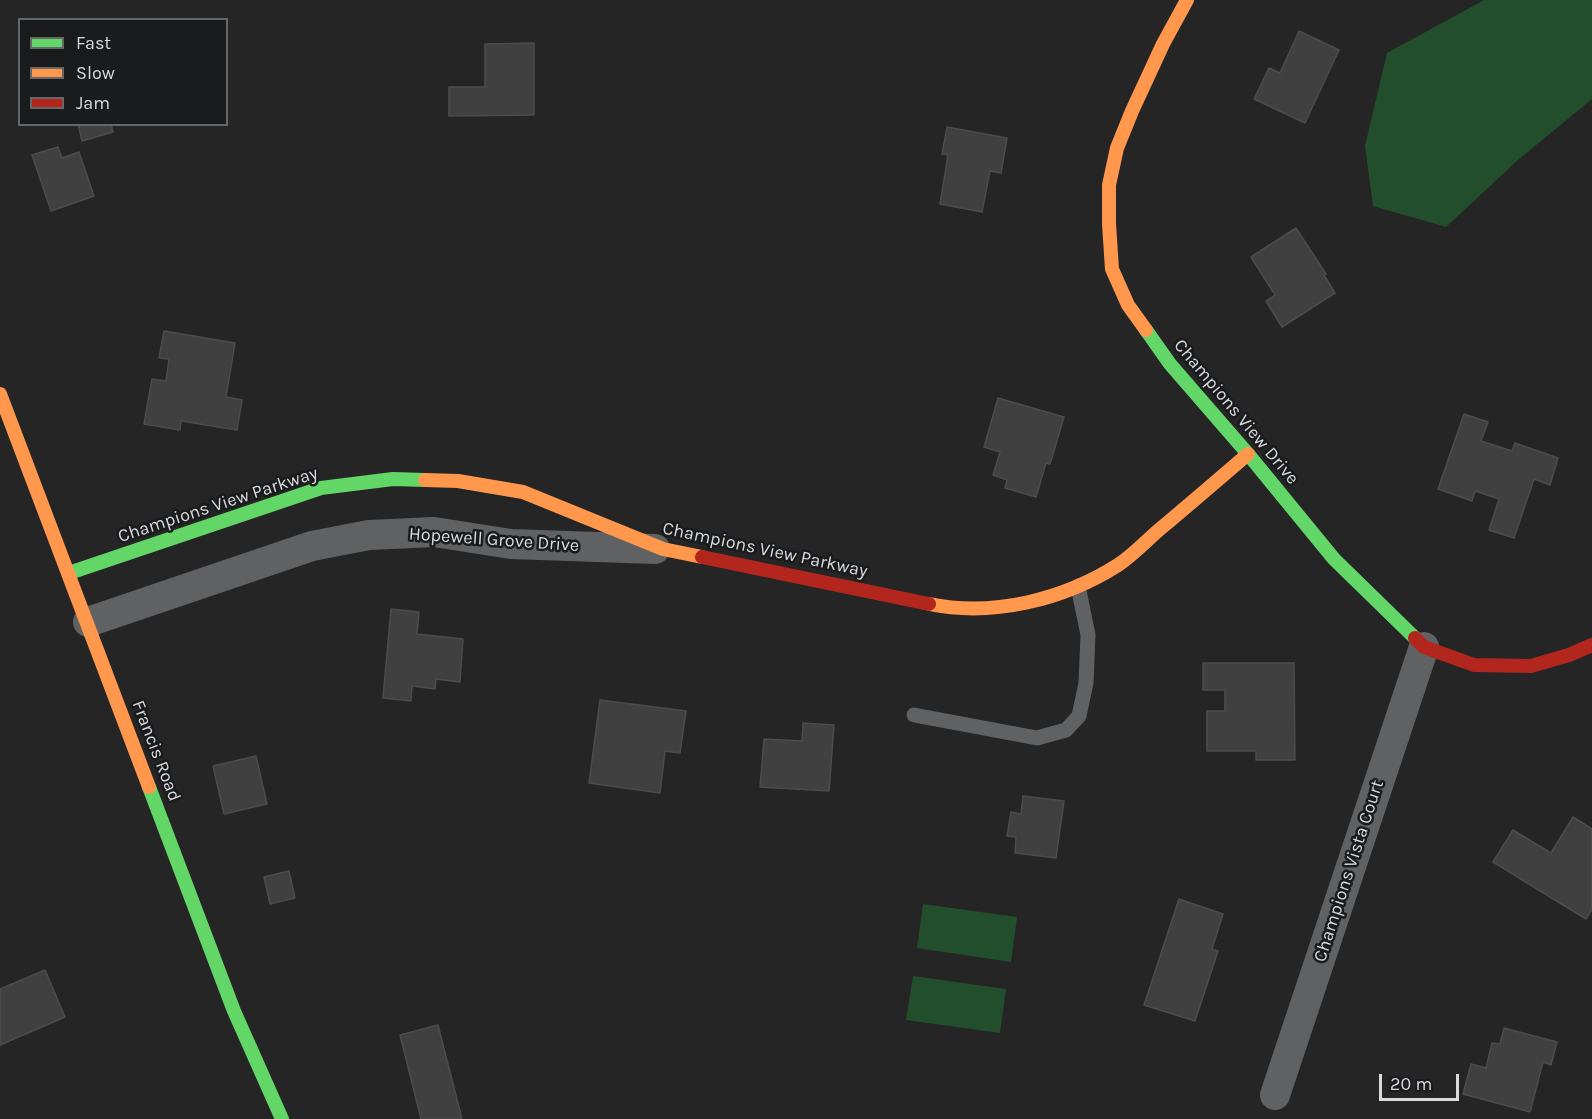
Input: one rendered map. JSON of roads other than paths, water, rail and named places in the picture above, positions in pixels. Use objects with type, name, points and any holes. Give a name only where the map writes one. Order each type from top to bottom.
[{"type":"street","name":"Champions View Drive","points":[[1187,0],[1163,44],[1117,148],[1110,185],[1109,224],[1112,269],[1128,305],[1170,364],[1248,454],[1334,560],[1424,647],[1474,665],[1531,666],[1569,655],[1592,645]]},
{"type":"street","name":"Francis Road","points":[[0,394],[234,1011],[282,1119]]},
{"type":"street","name":"Champions View Parkway","points":[[69,573],[321,488],[393,479],[458,481],[523,492],[663,549],[939,606],[978,608],[1020,605],[1070,590],[1119,564],[1248,454]]},
{"type":"street","name":"Hopewell Grove Drive","points":[[88,622],[312,546],[369,535],[434,532],[511,544],[663,549]]},
{"type":"street","name":"Champions Vista Court","points":[[1275,1095],[1424,647]]},
{"type":"lane","points":[[914,715],[1037,738],[1066,730],[1079,716],[1086,683],[1088,635],[1078,586]]}]
